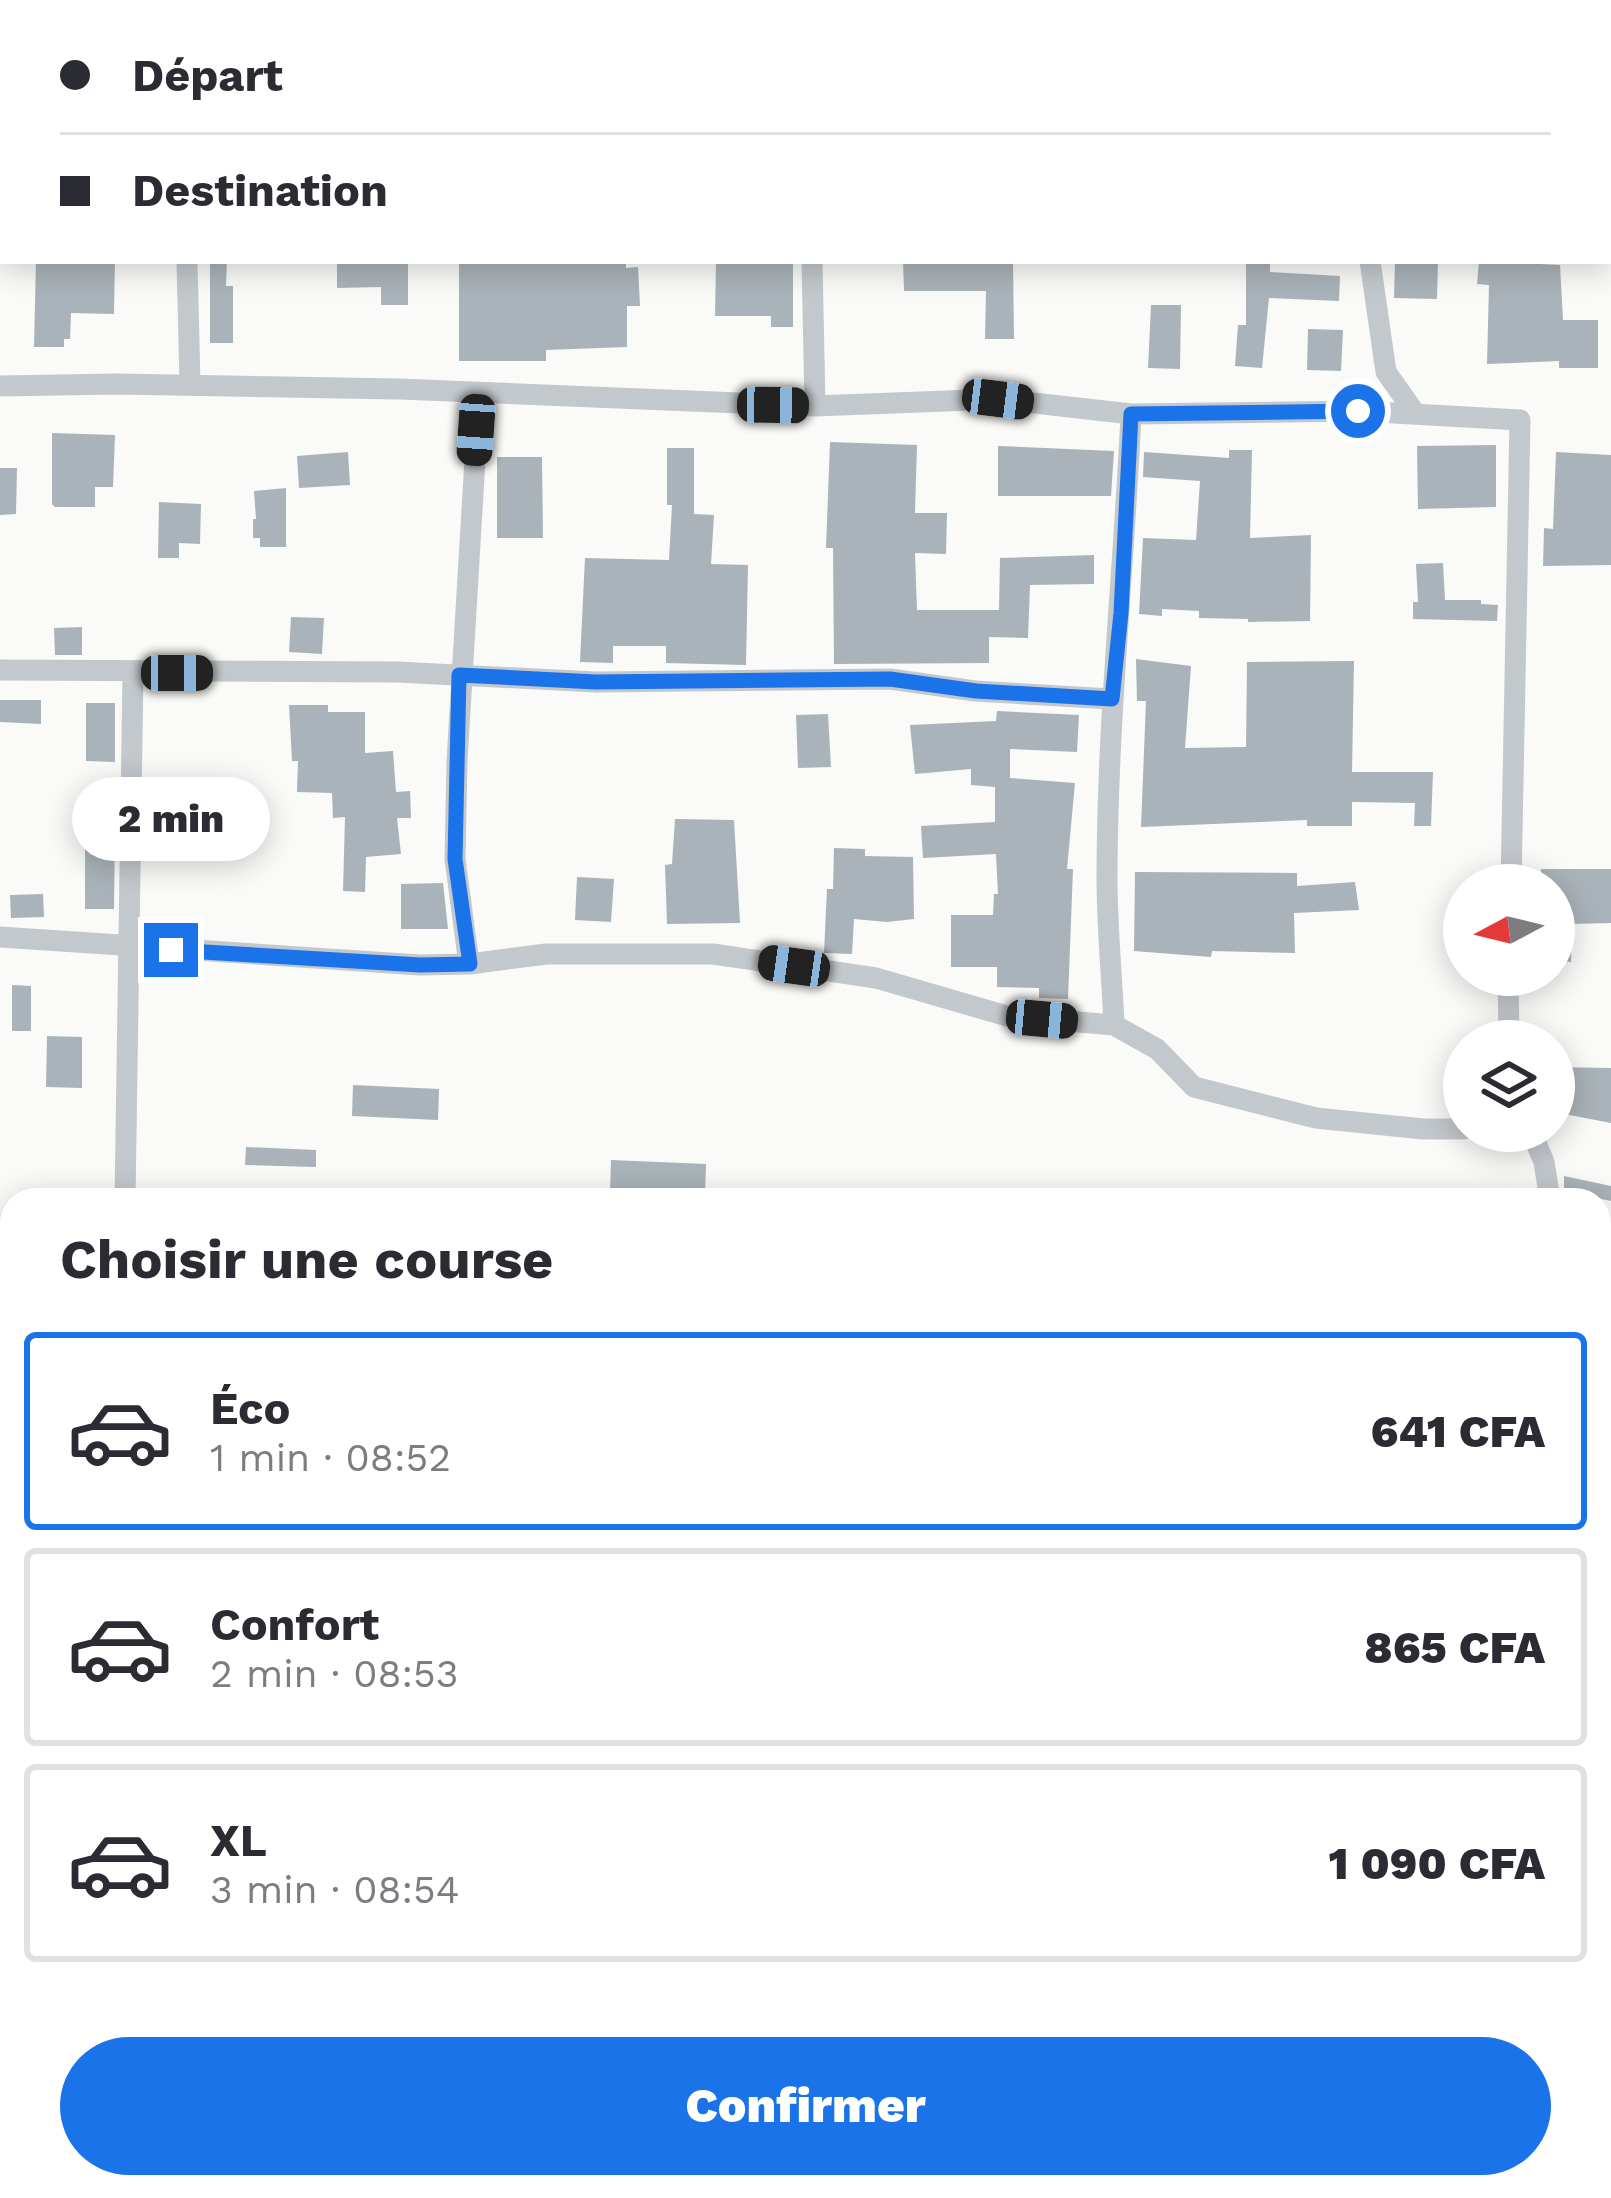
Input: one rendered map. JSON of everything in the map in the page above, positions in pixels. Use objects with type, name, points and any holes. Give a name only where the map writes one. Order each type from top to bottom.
[{"type":"street","points":[[188,264],[190,385]]},
{"type":"street","points":[[812,264],[814,406]]},
{"type":"street","points":[[1370,264],[1386,373],[1415,413]]},
{"type":"street","points":[[0,386],[190,385],[814,406],[998,399],[1131,414],[1415,413],[1520,421],[1511,864]]},
{"type":"street","points":[[470,964],[455,859],[459,675],[479,393]]},
{"type":"street","points":[[1114,1025],[1107,882],[1112,699],[1131,414]]},
{"type":"street","points":[[0,670],[459,675],[596,682],[890,679],[976,691],[1112,699]]},
{"type":"street","points":[[125,1188],[134,673]]},
{"type":"street","points":[[0,937],[420,965],[546,954],[713,954],[876,978],[1006,1016],[1114,1025],[1157,1048],[1195,1087],[1316,1118],[1443,1129]]},
{"type":"street","points":[[1540,1152],[1548,1188]]},
{"type":"building","points":[[36,264],[115,264],[114,314],[71,313],[70,339],[64,339],[64,347],[34,347]]},
{"type":"building","points":[[210,264],[227,264],[226,286],[233,286],[233,343],[210,343]]},
{"type":"building","points":[[337,264],[408,264],[408,305],[381,305],[381,287],[337,288]]},
{"type":"building","points":[[459,264],[638,267],[640,306],[627,306],[627,347],[546,350],[546,361],[459,361]]},
{"type":"building","points":[[716,264],[793,264],[793,327],[771,327],[771,316],[715,316]]},
{"type":"building","points":[[903,264],[1013,264],[1014,339],[985,339],[986,291],[904,291]]},
{"type":"building","points":[[1246,264],[1270,264],[1270,272],[1340,276],[1339,301],[1269,298],[1262,368],[1235,366],[1238,325],[1246,325]]},
{"type":"building","points":[[1395,264],[1438,264],[1437,299],[1394,298]]},
{"type":"building","points":[[1479,264],[1560,265],[1563,320],[1598,320],[1598,368],[1559,368],[1559,361],[1487,364],[1489,285],[1477,284]]},
{"type":"building","points":[[1151,305],[1181,305],[1180,369],[1148,368]]},
{"type":"building","points":[[1308,329],[1343,330],[1341,371],[1307,370]]},
{"type":"building","points":[[52,433],[115,435],[113,487],[95,487],[95,507],[52,504]]},
{"type":"building","points":[[830,442],[917,445],[915,513],[947,513],[946,554],[915,553],[917,610],[999,610],[1000,558],[1094,555],[1094,584],[1030,585],[1028,638],[989,637],[989,663],[834,664],[833,548],[826,548]]},
{"type":"building","points":[[1496,445],[1496,507],[1418,509],[1417,446]]},
{"type":"building","points":[[998,446],[1114,451],[1111,496],[998,496]]},
{"type":"building","points":[[667,448],[694,448],[694,514],[714,515],[711,564],[748,565],[746,665],[666,663],[666,646],[613,646],[613,663],[580,662],[585,558],[669,560],[672,505],[667,505]]},
{"type":"building","points":[[1229,450],[1252,450],[1250,538],[1311,535],[1310,621],[1248,622],[1162,609],[1162,616],[1139,614],[1143,538],[1196,540],[1200,481],[1143,477],[1144,452],[1229,458]]},
{"type":"building","points":[[348,452],[350,485],[299,488],[297,456]]},
{"type":"building","points":[[1556,452],[1611,455],[1611,565],[1543,566],[1544,528],[1553,529]]},
{"type":"building","points":[[497,457],[542,457],[543,538],[497,538]]},
{"type":"building","points":[[0,468],[17,468],[16,514],[0,515]]},
{"type":"building","points":[[286,488],[286,547],[260,547],[260,538],[253,538],[254,491]]},
{"type":"building","points":[[159,502],[201,504],[200,544],[179,543],[179,558],[158,558]]},
{"type":"building","points":[[1443,563],[1445,600],[1498,605],[1497,621],[1413,619],[1413,602],[1418,602],[1416,564]]},
{"type":"building","points":[[291,617],[324,618],[322,654],[289,652]]},
{"type":"building","points":[[82,627],[82,655],[55,655],[54,628]]},
{"type":"building","points":[[1136,659],[1191,666],[1185,748],[1246,747],[1247,662],[1354,661],[1352,772],[1433,772],[1431,826],[1414,826],[1415,803],[1352,802],[1352,826],[1307,826],[1307,820],[1141,827],[1146,701],[1137,701]]},
{"type":"building","points":[[0,700],[41,700],[41,724],[0,722]]},
{"type":"building","points":[[86,703],[115,703],[115,762],[86,761]]},
{"type":"building","points":[[289,705],[365,712],[365,753],[393,751],[396,792],[410,791],[411,818],[397,818],[401,854],[366,857],[365,892],[343,891],[345,817],[333,818],[332,793],[297,792],[298,761],[292,761]]},
{"type":"building","points":[[997,711],[1079,715],[1077,752],[1010,749],[1010,778],[1075,783],[1067,869],[1073,869],[1068,999],[1039,998],[1039,988],[997,987],[997,967],[951,967],[951,915],[993,915],[994,894],[998,894],[996,854],[923,858],[921,826],[995,822],[995,787],[971,785],[971,769],[915,774],[910,725],[996,721]]},
{"type":"building","points":[[828,714],[831,767],[798,768],[796,715]]},
{"type":"building","points":[[675,819],[734,820],[740,923],[667,924],[665,865],[672,864]]},
{"type":"building","points":[[85,826],[115,826],[114,909],[85,909]]},
{"type":"building","points":[[834,848],[865,849],[865,856],[913,857],[914,919],[854,919],[852,954],[824,953]]},
{"type":"building","points":[[1575,869],[1611,869],[1611,923],[1575,924]]},
{"type":"building","points":[[1135,872],[1297,873],[1297,886],[1355,882],[1359,910],[1294,913],[1295,953],[1212,951],[1211,957],[1134,951]]},
{"type":"building","points":[[577,877],[614,879],[611,922],[575,920]]},
{"type":"building","points":[[443,883],[448,929],[401,929],[401,884]]},
{"type":"building","points":[[43,894],[44,917],[11,918],[10,895]]},
{"type":"building","points":[[12,985],[31,986],[31,1031],[12,1031]]},
{"type":"building","points":[[47,1036],[82,1037],[82,1088],[46,1087]]},
{"type":"building","points":[[1575,1067],[1611,1068],[1611,1123],[1575,1116]]},
{"type":"building","points":[[353,1085],[439,1089],[438,1120],[352,1116]]},
{"type":"building","points":[[246,1147],[316,1150],[316,1167],[245,1165]]},
{"type":"building","points":[[611,1160],[706,1164],[705,1188],[610,1188]]},
{"type":"building","points":[[1564,1176],[1611,1186],[1611,1188],[1564,1188]]},
{"type":"route","points":[[171,950],[470,964],[455,859],[459,675],[596,682],[890,679],[976,691],[1112,699],[1131,414],[1358,411]]}]
